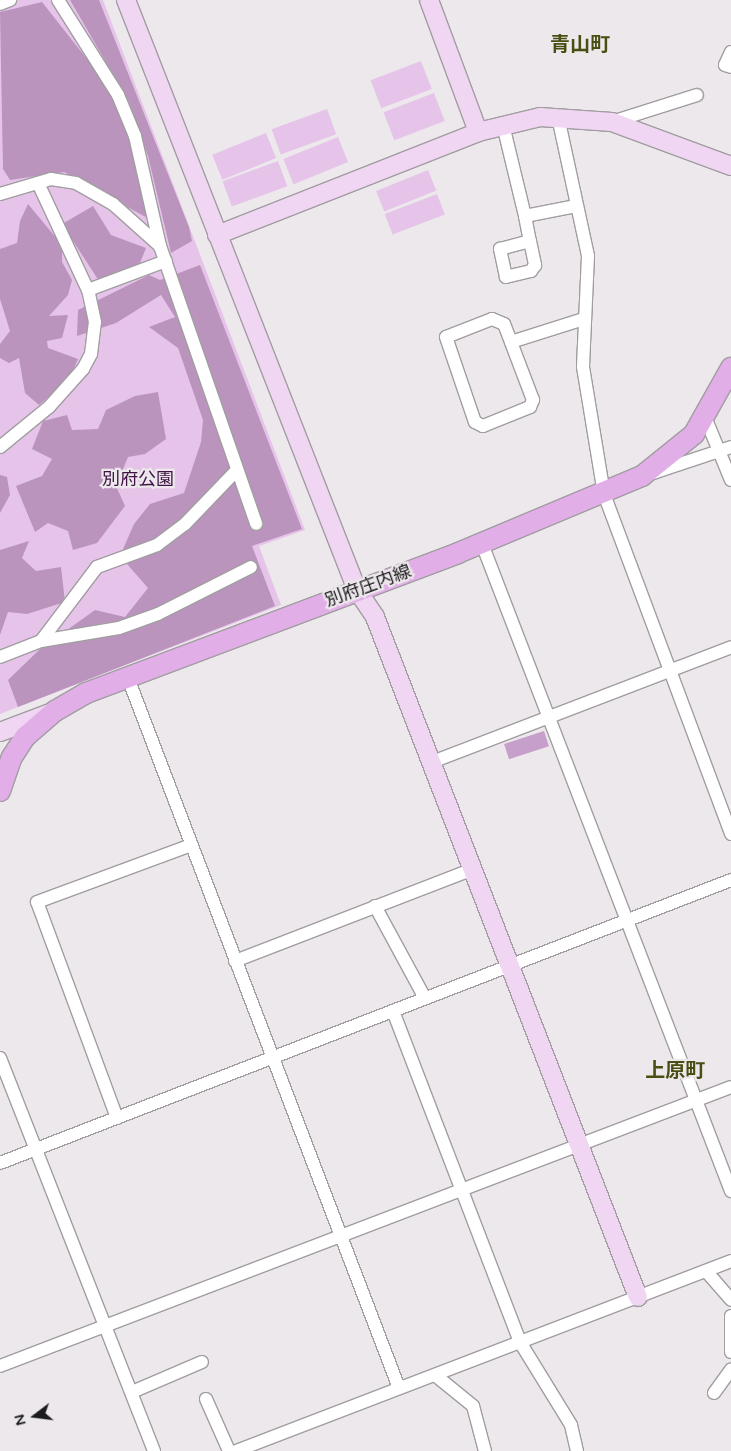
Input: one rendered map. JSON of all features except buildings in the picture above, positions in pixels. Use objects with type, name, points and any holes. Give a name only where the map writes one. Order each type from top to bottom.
[{"type":"main road","name":"別府庄内線","points":[[0,790],[20,744],[55,711],[128,678],[604,494],[642,476],[674,454],[705,418],[731,368]]},
{"type":"street","points":[[0,4],[10,0]]},
{"type":"street","points":[[58,0],[118,95],[142,156],[160,246],[236,471],[256,524]]},
{"type":"street","points":[[126,0],[357,590],[375,617],[638,1296]]},
{"type":"street","points":[[429,0],[478,132]]},
{"type":"street","points":[[731,52],[725,65],[731,67]]},
{"type":"street","points":[[612,122],[697,95]]},
{"type":"street","points":[[217,235],[478,132],[503,125],[558,117],[612,122],[731,166]]},
{"type":"street","points":[[558,117],[588,256],[584,319],[586,395],[604,494],[668,672],[731,834]]},
{"type":"street","points":[[503,125],[530,241]]},
{"type":"street","points":[[0,194],[59,179],[76,183],[113,204],[160,246]]},
{"type":"street","points":[[0,446],[50,407],[83,369],[91,354],[95,322],[88,290],[38,183]]},
{"type":"street","points":[[525,216],[576,206]]},
{"type":"street","points":[[88,290],[166,261]]},
{"type":"street","points":[[492,319],[504,324],[512,342],[533,400],[530,407],[483,426],[475,422],[446,337],[492,319]]},
{"type":"street","points":[[512,342],[584,319]]},
{"type":"street","points":[[705,418],[726,449],[731,480]]},
{"type":"street","points":[[642,476],[726,449]]},
{"type":"street","points":[[41,641],[97,567],[157,545],[185,524],[236,471]]},
{"type":"street","points":[[484,550],[731,1191]]},
{"type":"street","points":[[0,657],[41,641],[143,620],[250,567]]},
{"type":"street","points":[[432,762],[731,647]]},
{"type":"street","points":[[128,678],[399,1388]]},
{"type":"street","points":[[0,732],[55,711]]},
{"type":"street","points":[[0,760],[0,790]]},
{"type":"street","points":[[117,1118],[37,902],[191,845]]},
{"type":"street","points":[[235,961],[473,869]]},
{"type":"street","points":[[0,1163],[731,880]]},
{"type":"street","points":[[375,906],[425,998]]},
{"type":"street","points":[[392,1011],[520,1342],[570,1425],[577,1451]]},
{"type":"street","points":[[0,1058],[34,1150],[154,1451]]},
{"type":"street","points":[[0,1366],[339,1233],[460,1187],[580,1146],[731,1087]]},
{"type":"street","points":[[236,1451],[731,1261]]},
{"type":"street","points":[[706,1271],[731,1300]]},
{"type":"street","points":[[731,1316],[731,1352]]},
{"type":"street","points":[[132,1392],[202,1362]]},
{"type":"street","points":[[714,1393],[731,1370]]},
{"type":"street","points":[[435,1375],[473,1406],[485,1451]]},
{"type":"street","points":[[206,1399],[229,1451]]},
{"type":"green space","name":"別府公園","points":[[0,0],[103,0],[305,530],[259,546],[281,605],[0,714]]},
{"type":"green space","points":[[421,61],[432,89],[381,108],[371,80]]},
{"type":"green space","points":[[434,93],[445,121],[394,140],[384,112]]},
{"type":"green space","points":[[327,109],[336,134],[281,155],[272,129]]},
{"type":"green space","points":[[266,133],[276,158],[222,180],[212,155]]},
{"type":"green space","points":[[338,137],[348,162],[293,184],[283,159]]},
{"type":"green space","points":[[278,161],[287,186],[232,207],[223,181]]},
{"type":"green space","points":[[428,170],[436,190],[384,211],[376,191]]},
{"type":"green space","points":[[437,194],[445,215],[393,235],[385,214]]},
{"type":"shaded area","points":[[70,0],[99,0],[189,227],[192,241],[171,253],[148,156],[129,102]]},
{"type":"shaded area","points":[[42,2],[105,82],[135,152],[151,220],[64,172],[10,180],[3,169],[0,12]]},
{"type":"shaded area","points":[[28,204],[62,245],[62,262],[72,280],[68,295],[49,316],[68,315],[62,338],[47,341],[48,348],[78,359],[69,380],[39,405],[25,393],[19,358],[9,363],[0,358],[0,344],[10,331],[0,299],[0,249],[17,243],[20,221]]},
{"type":"shaded area","points":[[93,206],[111,235],[146,248],[140,263],[99,281],[62,224]]},
{"type":"shaded area","points":[[200,265],[302,529],[252,546],[275,606],[18,707],[8,680],[39,650],[95,610],[125,617],[148,588],[120,556],[134,524],[150,504],[184,493],[201,442],[203,420],[178,348],[149,327],[175,317],[161,295],[116,323],[77,336],[78,310],[149,275],[160,280]]},
{"type":"shaded area","points":[[158,392],[166,439],[145,454],[128,457],[116,486],[125,506],[97,543],[73,550],[68,531],[48,523],[35,532],[16,486],[42,476],[52,459],[32,449],[43,421],[67,415],[72,430],[98,429],[106,410],[135,396]]},
{"type":"shaded area","points":[[0,475],[7,477],[10,495],[0,513]]},
{"type":"shaded area","points":[[29,541],[22,558],[36,571],[61,567],[65,602],[27,614],[8,612],[0,635],[0,550]]},
{"type":"shaded area","points":[[544,731],[549,746],[509,759],[504,744]]},
{"type":"district","name":"青山町","points":[[580,45]]},
{"type":"district","name":"上原町","points":[[675,1071]]}]
